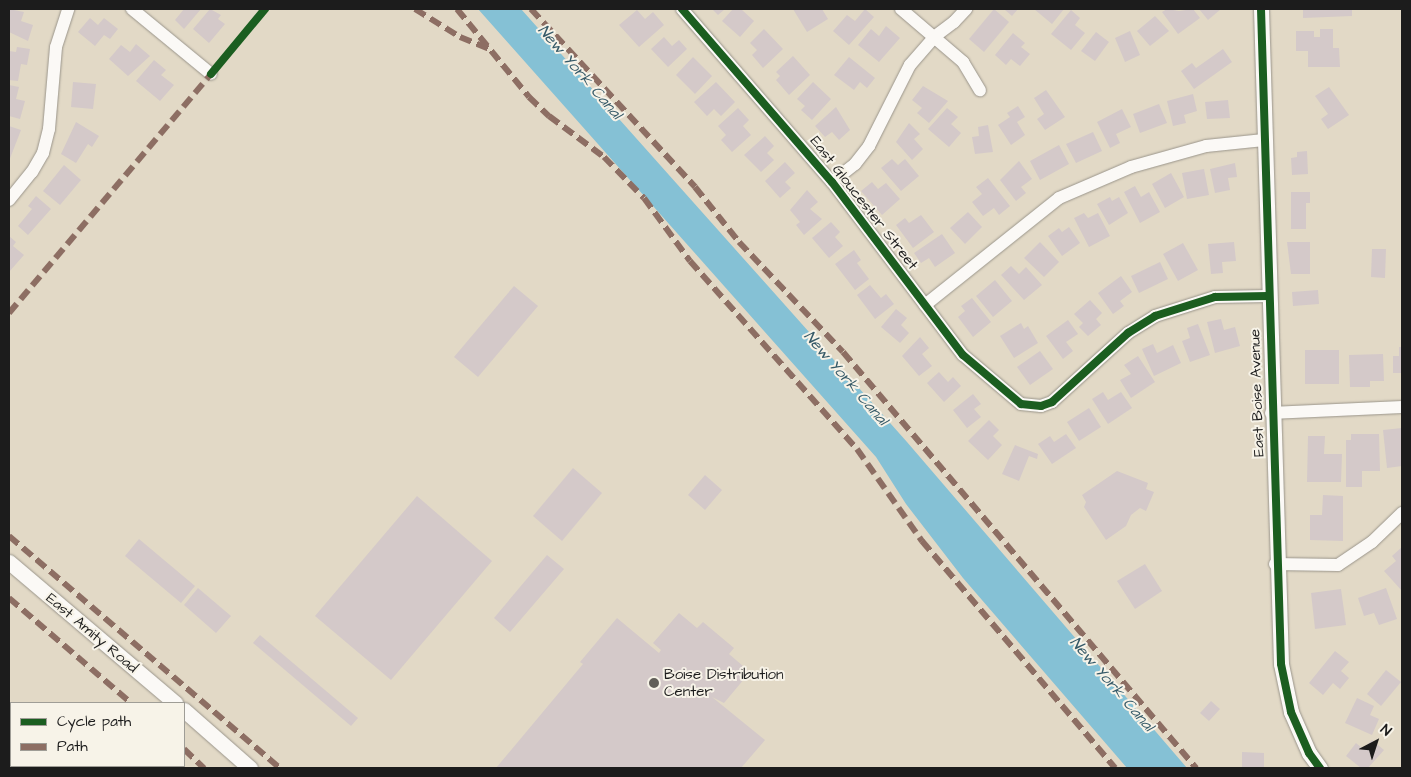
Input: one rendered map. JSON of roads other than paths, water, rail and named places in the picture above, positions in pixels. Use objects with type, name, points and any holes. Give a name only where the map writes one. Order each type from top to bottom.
[{"type":"street","points":[[9,200],[32,172],[43,153],[48,129],[56,47],[68,9]]},
{"type":"street","points":[[132,9],[210,74]]},
{"type":"street","name":"East Gloucester Street","points":[[682,9],[832,182],[925,305],[976,368],[1013,400],[1028,406],[1052,402],[1128,333],[1155,316],[1215,297],[1268,296]]},
{"type":"street","points":[[901,9],[963,62],[980,90]]},
{"type":"street","points":[[832,182],[855,164],[869,146],[910,65],[934,37],[954,22],[966,9]]},
{"type":"street","name":"East Boise Avenue","points":[[1261,9],[1275,564],[1281,664],[1291,712],[1309,753],[1320,768]]},
{"type":"street","points":[[925,305],[1059,198],[1131,166],[1206,146],[1264,140]]},
{"type":"street","points":[[1271,412],[1402,407]]},
{"type":"street","points":[[1275,564],[1338,566],[1372,542],[1402,513]]},
{"type":"street","name":"East Amity Road","points":[[9,562],[175,702]]},
{"type":"street","points":[[185,711],[250,768]]},
{"type":"water","name":"New York Canal","points":[[478,9],[521,9],[907,442],[1187,768],[1127,768],[963,578],[906,504],[876,457]]},
{"type":"place","name":"Boise Distribution Center","points":[[654,683]]}]
